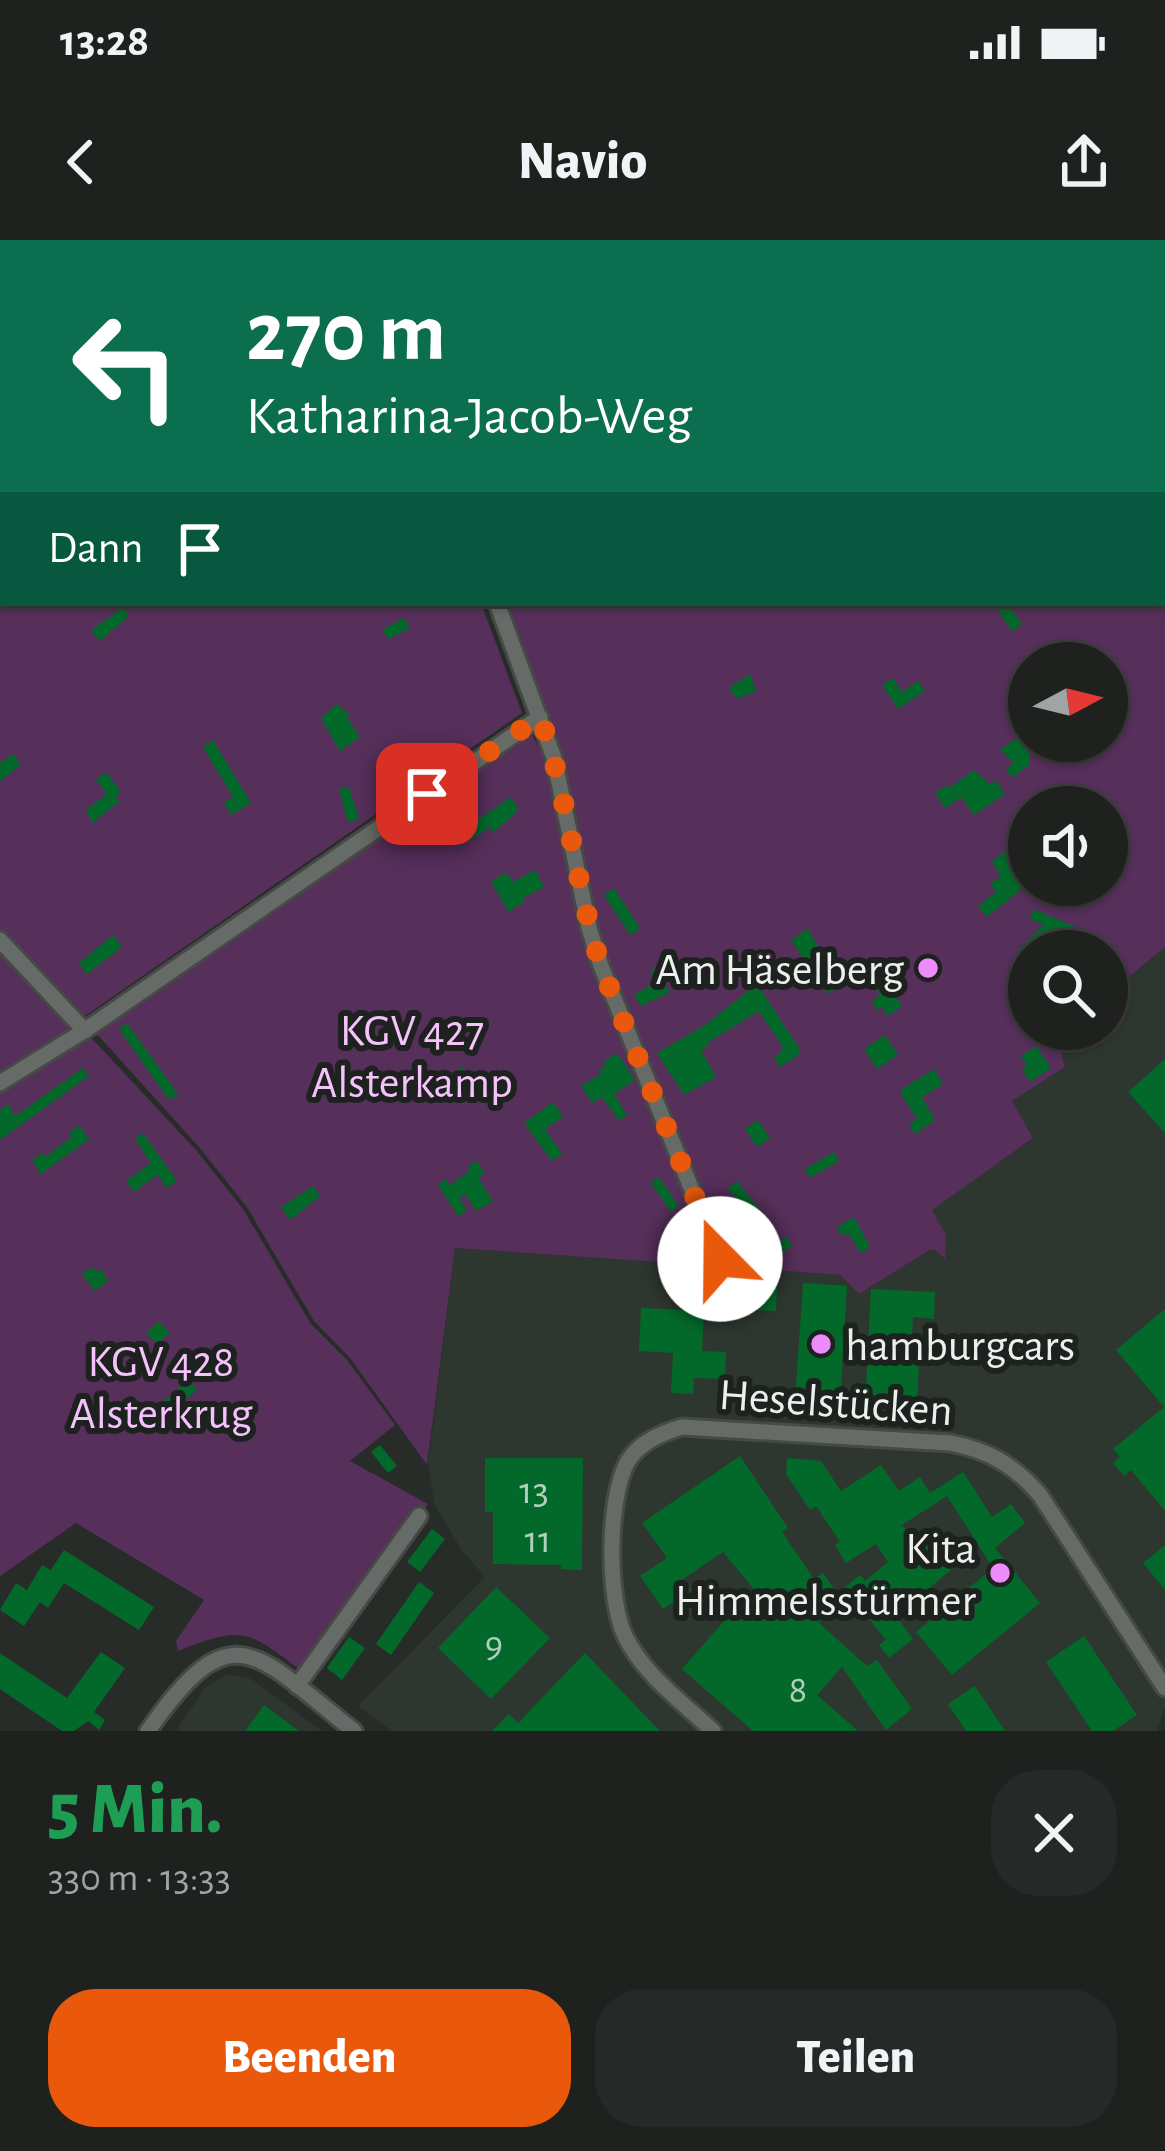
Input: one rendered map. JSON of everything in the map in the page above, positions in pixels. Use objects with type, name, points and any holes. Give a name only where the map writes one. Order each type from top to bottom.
[{"type":"street","points":[[498,606],[554,758],[601,966],[720,1259]]},
{"type":"street","points":[[0,1083],[85,1030],[540,717]]},
{"type":"street","points":[[0,940],[85,1030]]},
{"type":"street","name":"Heselstücken","points":[[713,1731],[648,1670],[623,1633],[615,1604],[615,1522],[626,1464],[650,1439],[682,1427],[950,1443],[991,1454],[1040,1495],[1165,1688]]},
{"type":"street","points":[[297,1686],[419,1516]]},
{"type":"street","points":[[148,1731],[184,1683],[221,1655],[250,1656],[354,1731]]},
{"type":"shaded area","points":[[1165,947],[1165,1706],[1157,1731],[392,1731],[358,1706],[485,1577],[461,1549],[435,1505],[428,1465],[455,1248],[840,1275],[859,1294],[928,1251],[934,1249],[943,1258],[931,1210],[1033,1138],[1012,1101],[1065,1067],[1060,1050],[1128,1050],[1128,978]]},
{"type":"shaded area","points":[[228,1674],[251,1679],[322,1731],[176,1731],[205,1688]]},
{"type":"green space","points":[[0,606],[482,606],[522,713],[82,1018],[0,930]]},
{"type":"green space","points":[[509,606],[1165,606],[1165,947],[1128,978],[1128,930],[1008,930],[1008,1050],[1060,1050],[1065,1067],[1012,1101],[1033,1138],[932,1210],[946,1235],[945,1259],[934,1249],[928,1251],[859,1294],[840,1275],[731,1267],[607,969],[594,925],[562,756]]},
{"type":"green space","name":"KGV 427 Alsterkamp","points":[[531,733],[546,761],[595,969],[715,1266],[455,1248],[427,1465],[350,1358],[314,1321],[247,1207],[96,1033]]},
{"type":"green space","name":"KGV 428 Alsterkrug","points":[[0,940],[196,1150],[243,1209],[311,1324],[347,1360],[395,1425],[350,1461],[428,1504],[306,1674],[246,1636],[219,1637],[178,1651],[176,1641],[204,1600],[76,1523],[0,1576]]},
{"type":"building","points":[[995,606],[1009,606],[1022,624],[1012,631]]},
{"type":"building","points":[[123,608],[129,616],[100,641],[91,630]]},
{"type":"building","points":[[404,618],[410,628],[388,639],[383,629]]},
{"type":"building","points":[[750,674],[756,691],[737,699],[729,688]]},
{"type":"building","points":[[893,678],[902,692],[918,681],[925,691],[898,709],[882,685]]},
{"type":"building","points":[[337,704],[350,715],[347,718],[360,737],[340,751],[321,718]]},
{"type":"building","points":[[213,740],[251,803],[231,815],[224,802],[233,797],[203,747]]},
{"type":"building","points":[[13,754],[21,764],[0,781],[0,763]]},
{"type":"building","points":[[1014,763],[1029,765],[1012,778],[1006,769]]},
{"type":"building","points":[[974,770],[990,785],[996,780],[1005,794],[974,815],[961,797],[945,808],[935,793]]},
{"type":"building","points":[[106,772],[121,792],[116,796],[120,801],[92,823],[86,810],[107,794],[96,780]]},
{"type":"building","points":[[349,787],[359,819],[348,822],[339,789]]},
{"type":"building","points":[[511,797],[519,810],[493,833],[490,827],[470,840],[463,830]]},
{"type":"building","points":[[1008,848],[1008,900],[987,917],[978,906],[996,892],[990,884],[1001,876],[992,862]]},
{"type":"building","points":[[535,870],[544,887],[509,912],[491,882],[506,872],[513,882]]},
{"type":"building","points":[[614,888],[640,928],[630,935],[604,895]]},
{"type":"building","points":[[1034,909],[1075,927],[1039,930],[1044,925],[1030,919]]},
{"type":"building","points":[[808,929],[841,986],[828,994],[791,940]]},
{"type":"building","points":[[113,935],[122,947],[87,974],[79,963]]},
{"type":"building","points":[[653,966],[670,992],[641,1006],[634,995],[651,985]]},
{"type":"building","points":[[885,980],[902,1006],[887,1016],[872,1001],[880,995],[875,987]]},
{"type":"building","points":[[757,984],[801,1051],[780,1067],[774,1057],[783,1050],[781,1044],[759,1011],[707,1043],[701,1050],[716,1077],[684,1095],[657,1053],[705,1025]]},
{"type":"building","points":[[127,1023],[178,1094],[169,1100],[119,1029]]},
{"type":"building","points":[[885,1035],[898,1055],[877,1069],[864,1049]]},
{"type":"building","points":[[1039,1050],[1051,1068],[1030,1082],[1021,1056]]},
{"type":"building","points":[[617,1053],[635,1080],[614,1094],[627,1115],[619,1121],[602,1097],[592,1103],[581,1086],[601,1074],[599,1070],[606,1066],[603,1062]]},
{"type":"building","points":[[1165,1059],[1165,1133],[1128,1092]]},
{"type":"building","points":[[462,1067],[479,1093],[467,1101],[450,1075]]},
{"type":"building","points":[[83,1068],[89,1076],[0,1140],[0,1110],[8,1104],[15,1116]]},
{"type":"building","points":[[934,1069],[943,1084],[922,1097],[935,1120],[915,1134],[909,1124],[917,1119],[902,1089]]},
{"type":"building","points":[[553,1102],[563,1117],[545,1129],[562,1154],[552,1161],[524,1123]]},
{"type":"building","points":[[758,1120],[770,1138],[757,1147],[745,1129]]},
{"type":"building","points":[[79,1125],[89,1139],[41,1174],[32,1160],[42,1153],[45,1157],[72,1137],[69,1133]]},
{"type":"building","points":[[143,1133],[177,1181],[167,1188],[158,1175],[134,1192],[126,1181],[151,1163],[135,1139]]},
{"type":"building","points":[[834,1152],[839,1161],[810,1178],[805,1169]]},
{"type":"building","points":[[477,1161],[485,1173],[478,1178],[493,1201],[476,1211],[465,1194],[459,1198],[467,1210],[458,1216],[438,1185],[446,1179],[450,1185]]},
{"type":"building","points":[[659,1177],[679,1206],[671,1212],[651,1183]]},
{"type":"building","points":[[737,1181],[762,1213],[753,1219],[728,1188]]},
{"type":"building","points":[[313,1186],[320,1196],[290,1220],[281,1207]]},
{"type":"building","points":[[854,1217],[870,1247],[861,1253],[848,1233],[842,1236],[837,1227]]},
{"type":"building","points":[[787,1237],[792,1246],[765,1263],[759,1254]]},
{"type":"building","points":[[92,1267],[109,1280],[95,1291],[82,1274]]},
{"type":"building","points":[[744,1281],[777,1282],[776,1311],[743,1309]]},
{"type":"building","name":"hamburgcars","points":[[803,1283],[847,1286],[840,1404],[795,1401]]},
{"type":"building","points":[[871,1289],[935,1292],[934,1319],[913,1317],[911,1357],[919,1358],[917,1409],[865,1406]]},
{"type":"building","points":[[641,1308],[704,1311],[702,1351],[726,1352],[725,1379],[694,1378],[693,1394],[671,1393],[673,1353],[639,1351]]},
{"type":"building","points":[[1165,1309],[1165,1511],[1131,1470],[1124,1476],[1113,1463],[1120,1457],[1113,1449],[1164,1407],[1116,1350]]},
{"type":"building","points":[[159,1321],[170,1333],[157,1344],[146,1333]]},
{"type":"building","points":[[189,1379],[197,1390],[165,1415],[158,1406]]},
{"type":"building","points":[[380,1445],[397,1466],[388,1473],[371,1452]]},
{"type":"building","points":[[740,1456],[788,1528],[782,1532],[814,1579],[823,1573],[841,1598],[819,1623],[867,1666],[877,1660],[912,1709],[886,1730],[842,1667],[817,1695],[858,1731],[753,1731],[682,1669],[753,1588],[723,1552],[683,1579],[691,1590],[663,1609],[640,1576],[667,1558],[642,1523]]},
{"type":"building","points":[[485,1458],[583,1458],[582,1570],[493,1564],[493,1512],[485,1512]]},
{"type":"building","points":[[787,1458],[821,1461],[841,1491],[881,1465],[899,1491],[920,1477],[930,1493],[963,1472],[992,1517],[1011,1504],[1025,1523],[995,1548],[1040,1603],[952,1675],[916,1632],[993,1568],[947,1496],[902,1525],[921,1548],[935,1536],[958,1564],[896,1616],[913,1639],[889,1658],[879,1645],[886,1640],[844,1588],[860,1575],[865,1581],[888,1562],[876,1544],[846,1563],[835,1545],[840,1542],[816,1506],[810,1510],[786,1474]]},
{"type":"building","points":[[432,1529],[445,1539],[420,1572],[407,1562]]},
{"type":"building","points":[[1165,1545],[1165,1590],[1143,1563]]},
{"type":"building","points":[[64,1550],[154,1607],[139,1630],[64,1583],[48,1608],[40,1602],[24,1626],[0,1610],[16,1583],[27,1590],[42,1565],[51,1570]]},
{"type":"building","points":[[419,1582],[434,1593],[391,1655],[376,1644]]},
{"type":"building","points":[[496,1587],[550,1638],[491,1699],[438,1648]]},
{"type":"building","points":[[1084,1636],[1137,1715],[1113,1731],[1092,1731],[1046,1662]]},
{"type":"building","points":[[349,1637],[365,1648],[342,1680],[327,1668]]},
{"type":"building","points":[[101,1652],[125,1668],[94,1712],[105,1720],[99,1730],[88,1721],[74,1731],[62,1731],[0,1689],[0,1653],[67,1698]]},
{"type":"building","points":[[585,1653],[660,1731],[492,1731],[509,1714],[518,1723]]},
{"type":"building","points":[[975,1686],[1005,1731],[966,1731],[948,1704]]},
{"type":"building","points":[[264,1705],[299,1731],[245,1731]]},
{"type":"place","name":"Am Häselberg","points":[[928,968]]},
{"type":"place","name":"hamburgcars","points":[[821,1344]]},
{"type":"place","name":"Kita Himmelsstürmer","points":[[1000,1573]]},
{"type":"route","points":[[427,794],[540,717],[554,758],[601,966],[720,1259]]}]
